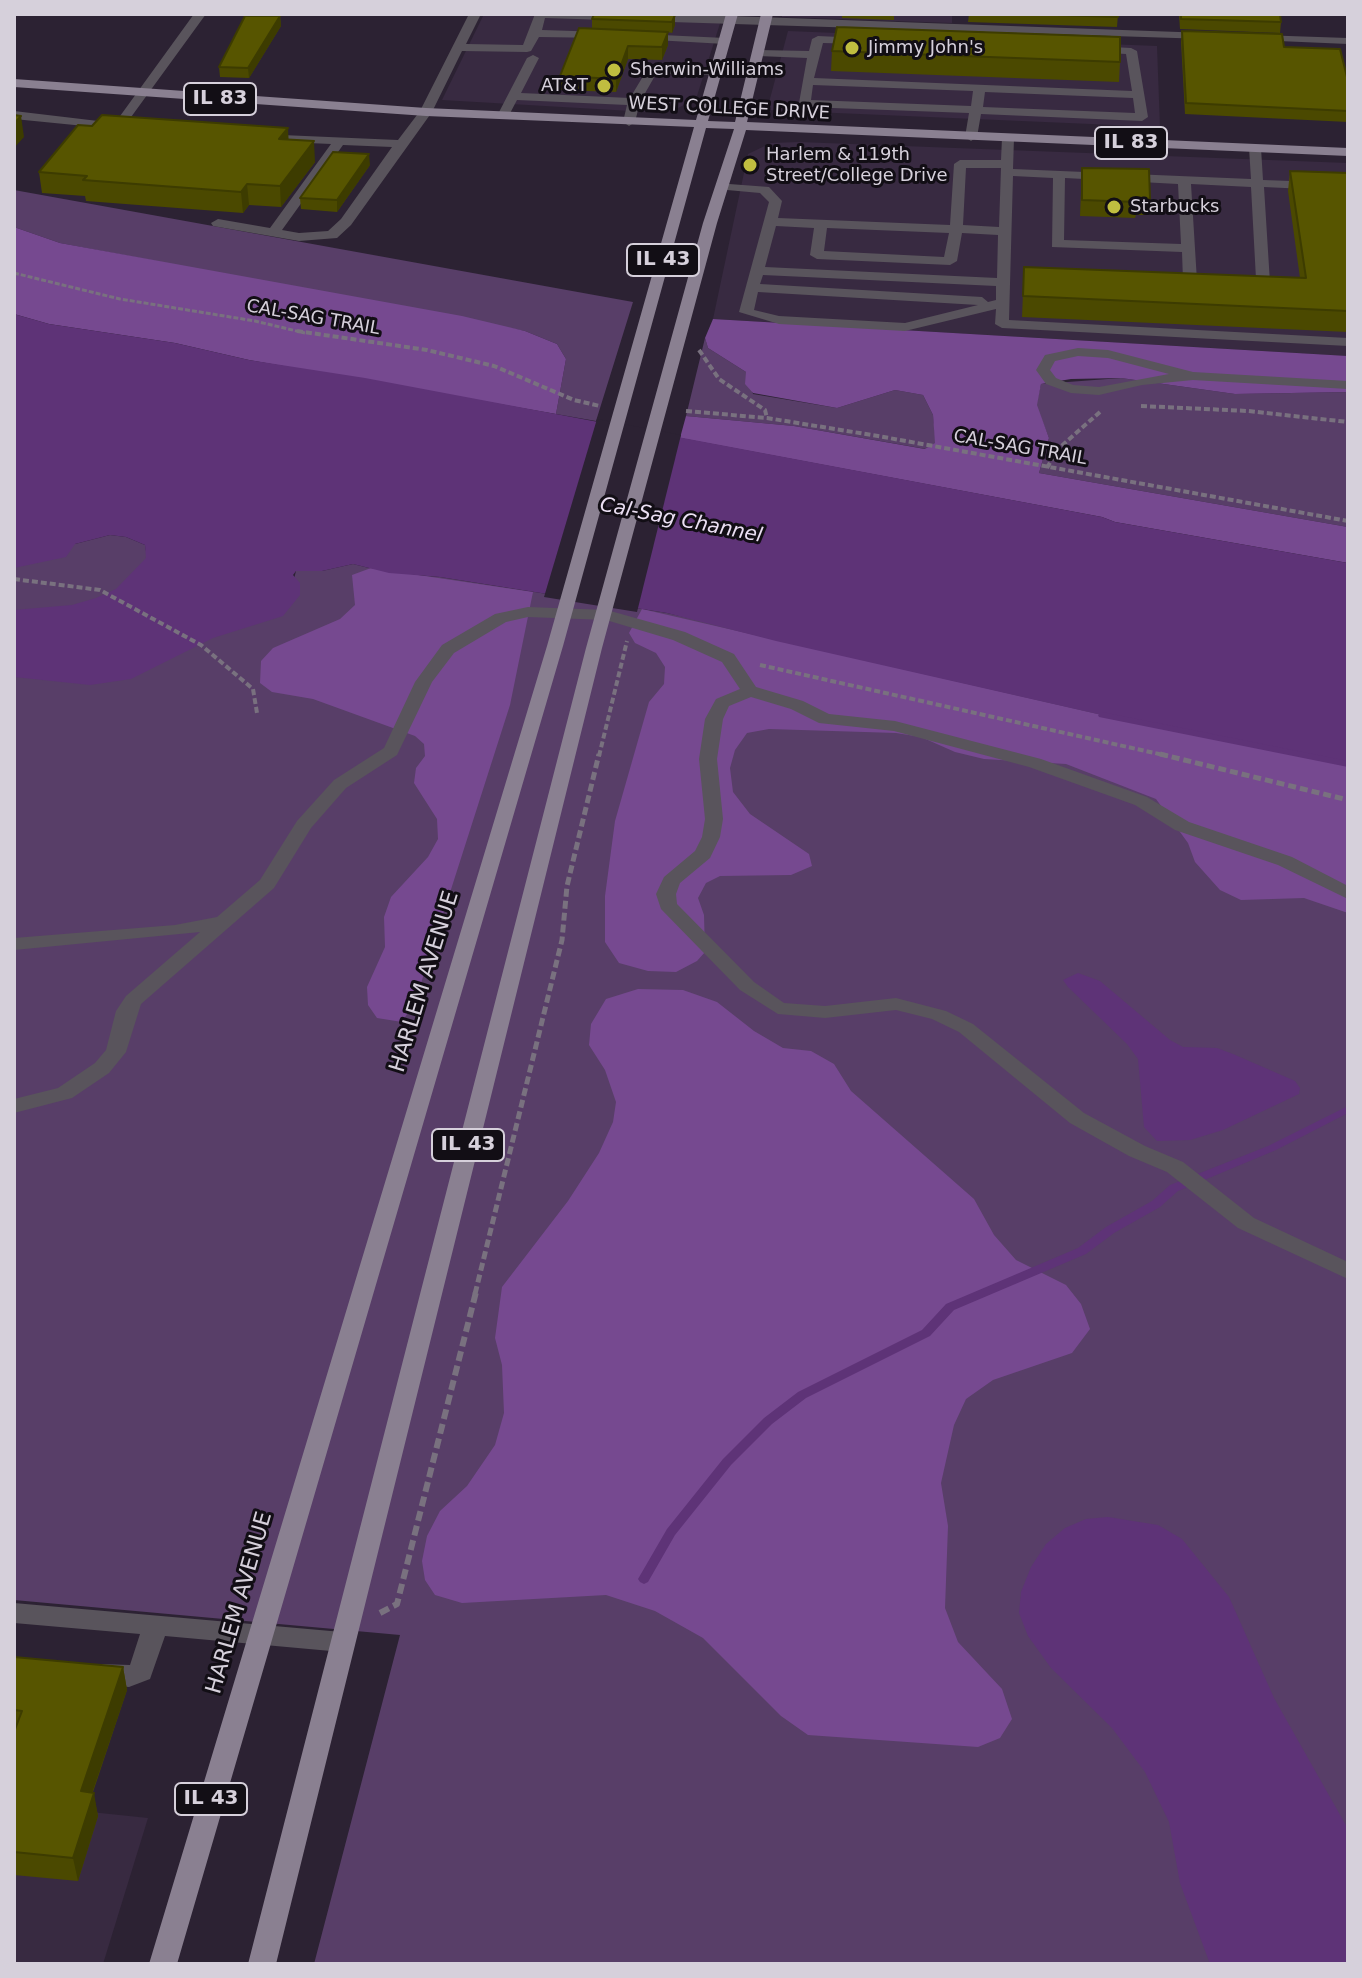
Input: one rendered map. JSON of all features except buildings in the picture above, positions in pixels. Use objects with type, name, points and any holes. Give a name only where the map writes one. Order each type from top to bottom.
[{"type":"main road","name":"IL 43","points":[[262,1964],[594,648],[721,186],[740,128],[766,17]]},
{"type":"main road","name":"HARLEM AVENUE","points":[[163,1964],[555,646],[731,18]]},
{"type":"main road","name":"WEST COLLEGE DRIVE","points":[[14,83],[503,116],[1348,152]]},
{"type":"street","points":[[118,127],[200,14]]},
{"type":"street","points":[[218,223],[309,238],[337,232],[426,112],[475,14]]},
{"type":"street","points":[[459,47],[527,49],[541,14],[766,17],[1227,37]]},
{"type":"street","points":[[535,33],[614,36]]},
{"type":"street","points":[[630,37],[725,41]]},
{"type":"street","points":[[1243,37],[1348,41]]},
{"type":"street","points":[[880,41],[818,39],[807,81],[805,103],[1142,117],[1131,51],[1084,49]]},
{"type":"street","points":[[758,53],[814,55]]},
{"type":"street","points":[[503,116],[533,58]]},
{"type":"street","points":[[629,122],[634,102],[652,70],[716,71]]},
{"type":"street","points":[[807,81],[1138,95]]},
{"type":"street","points":[[971,137],[980,88]]},
{"type":"street","points":[[513,96],[634,102]]},
{"type":"street","points":[[14,115],[150,129]]},
{"type":"street","points":[[245,136],[401,144]]},
{"type":"street","points":[[1008,138],[1002,324],[1348,342]]},
{"type":"street","points":[[273,233],[339,142]]},
{"type":"street","points":[[1234,282],[1263,283],[1255,148]]},
{"type":"street","points":[[770,222],[821,224],[950,261],[956,229],[960,164],[1059,175],[1348,187]]},
{"type":"street","points":[[1059,175],[1057,244],[1189,248]]},
{"type":"street","points":[[1175,280],[1198,281],[1189,248],[1184,180]]},
{"type":"street","points":[[721,186],[764,190],[776,201],[746,312],[779,320],[905,327],[1002,303]]},
{"type":"street","points":[[821,224],[817,255],[956,229],[1005,231]]},
{"type":"street","points":[[757,271],[1003,278],[1019,274]]},
{"type":"street","points":[[752,288],[1002,303]]},
{"type":"street","points":[[872,325],[902,296]]},
{"type":"street","points":[[872,325],[920,297]]},
{"type":"street","points":[[872,325],[936,299]]},
{"type":"street","points":[[1193,376],[1108,354],[1078,352],[1050,358],[1043,370],[1051,381],[1071,389],[1099,391],[1142,381],[1193,376],[1348,385]]},
{"type":"street","points":[[14,1106],[65,1093],[102,1068],[116,1052],[126,1011],[133,1000],[267,884],[304,825],[332,791],[391,751],[435,664],[448,649],[477,629],[501,618],[528,612],[607,615],[679,636],[728,658],[750,691],[797,705],[825,719],[895,726],[1035,763],[1141,801],[1182,826],[1285,861],[1348,893]]},
{"type":"street","points":[[750,691],[722,703],[714,719],[708,759],[714,819],[711,837],[703,854],[671,881],[666,894],[668,905],[765,1001],[778,1008],[825,1012],[896,1004],[939,1015],[966,1028],[1077,1118],[1137,1151],[1175,1167],[1216,1203],[1246,1223],[1348,1271]]},
{"type":"street","points":[[14,944],[175,931],[225,922]]},
{"type":"street","points":[[17,1614],[260,1635],[343,1637]]},
{"type":"street","points":[[71,1672],[129,1677],[141,1672],[155,1626]]},
{"type":"path","name":"CAL-SAG TRAIL","points":[[14,273],[120,299],[255,321],[316,336],[441,353],[494,366],[574,400],[602,407]]},
{"type":"path","points":[[699,349],[719,379],[765,410],[767,418]]},
{"type":"path","points":[[1047,468],[1057,450],[1108,405]]},
{"type":"path","points":[[1140,406],[1248,411],[1348,422]]},
{"type":"path","name":"CAL-SAG TRAIL","points":[[686,411],[767,418],[1348,521]]},
{"type":"path","points":[[14,579],[100,590],[201,645],[253,689],[257,713]]},
{"type":"path","points":[[343,1637],[397,1604],[562,940],[567,886],[625,650]]},
{"type":"path","points":[[728,658],[1093,738],[1348,800]]},
{"type":"shaded area","points":[[484,14],[723,14],[696,99],[674,110],[648,112],[442,100]]},
{"type":"shaded area","points":[[782,14],[952,14],[952,23],[782,17]]},
{"type":"shaded area","points":[[788,31],[1157,46],[1160,127],[767,110]]},
{"type":"shaded area","points":[[771,143],[1348,163],[1348,356],[713,319],[748,154]]},
{"type":"shaded area","points":[[14,190],[633,302],[596,421],[556,414],[566,359],[557,344],[525,331],[60,243],[14,227]]},
{"type":"shaded area","points":[[14,227],[60,243],[462,316],[525,331],[557,344],[566,359],[556,414],[249,360],[175,343],[49,324],[14,314]]},
{"type":"shaded area","points":[[713,319],[1348,356],[1348,392],[1235,394],[1121,378],[1071,379],[1041,384],[1037,405],[1049,438],[1039,473],[1348,527],[1348,563],[1115,522],[1102,517],[680,438],[686,416],[794,426],[925,449],[935,443],[933,415],[923,395],[895,390],[837,408],[753,393],[745,384],[746,372],[708,348],[705,338]]},
{"type":"shaded area","points":[[705,338],[708,348],[746,372],[753,394],[837,408],[895,390],[923,395],[933,415],[936,443],[926,449],[794,426],[686,416]]},
{"type":"shaded area","points":[[1121,378],[1235,394],[1348,392],[1348,527],[1039,473],[1049,438],[1036,405],[1041,384]]},
{"type":"shaded area","points":[[14,535],[75,544],[110,535],[126,537],[145,545],[147,558],[142,565],[294,579],[296,571],[322,571],[353,564],[389,573],[440,577],[667,613],[1348,763],[1348,1964],[314,1964],[400,1635],[14,1600]]},
{"type":"shaded area","points":[[371,568],[533,592],[510,705],[415,1002],[402,1022],[377,1018],[368,1005],[367,987],[385,947],[384,917],[391,897],[428,857],[438,839],[437,819],[414,783],[416,768],[425,756],[424,744],[415,736],[313,699],[272,692],[260,683],[261,661],[273,648],[340,619],[355,605],[352,575]]},
{"type":"shaded area","points":[[642,609],[1102,715],[1348,763],[1348,913],[1304,898],[1241,900],[1220,890],[1195,862],[1188,843],[1156,799],[1066,764],[984,759],[955,752],[921,737],[896,733],[769,729],[747,733],[735,750],[730,768],[733,792],[750,814],[809,854],[812,866],[791,875],[720,876],[706,883],[698,898],[704,915],[705,952],[697,961],[676,972],[648,971],[619,963],[605,942],[605,896],[615,821],[649,702],[664,684],[665,667],[656,653],[635,643],[629,633]]},
{"type":"shaded area","points":[[638,989],[683,990],[717,1002],[754,1031],[783,1048],[811,1051],[834,1064],[851,1091],[974,1199],[994,1235],[1016,1260],[1066,1285],[1081,1304],[1090,1329],[1072,1353],[993,1380],[966,1399],[954,1425],[941,1483],[948,1526],[945,1608],[958,1642],[1002,1689],[1012,1719],[1000,1738],[978,1747],[808,1735],[781,1716],[703,1638],[655,1611],[606,1595],[462,1603],[435,1595],[425,1580],[422,1561],[427,1536],[440,1511],[467,1486],[495,1445],[504,1413],[502,1365],[495,1338],[502,1287],[568,1201],[599,1153],[613,1122],[616,1102],[605,1070],[589,1045],[591,1024],[606,999]]},
{"type":"shaded area","points":[[14,1804],[148,1818],[103,1964],[14,1964]]},
{"type":"water","name":"Cal-Sag Channel","points":[[14,314],[49,324],[175,343],[249,360],[365,378],[1102,517],[1115,522],[1348,563],[1348,763],[1102,715],[667,613],[440,577],[389,573],[353,564],[322,571],[296,571],[293,575],[300,583],[300,595],[283,616],[213,638],[131,679],[90,685],[14,677],[14,610],[72,605],[96,598],[116,589],[146,558],[145,545],[126,537],[110,535],[75,544],[66,557],[14,568]]},
{"type":"water","points":[[1078,973],[1100,981],[1170,1040],[1183,1047],[1217,1048],[1233,1054],[1295,1081],[1300,1088],[1299,1094],[1223,1130],[1190,1140],[1157,1141],[1144,1127],[1138,1059],[1063,980]]},
{"type":"water","points":[[1108,1517],[1158,1525],[1182,1539],[1229,1597],[1274,1698],[1348,1829],[1348,1964],[1210,1964],[1180,1883],[1169,1822],[1145,1772],[1112,1728],[1051,1668],[1028,1636],[1019,1613],[1021,1592],[1031,1567],[1046,1544],[1065,1528],[1086,1519]]},
{"type":"pier","points":[[597,419],[681,435],[637,612],[544,597]]},
{"type":"waterway","points":[[1102,715],[1348,764]]},
{"type":"waterway","points":[[644,1579],[671,1532],[727,1462],[768,1421],[802,1395],[926,1333],[950,1307],[1082,1251],[1110,1230],[1156,1204],[1174,1188],[1272,1148],[1348,1109]]},
{"type":"place","name":"Jimmy John's","points":[[852,48]]},
{"type":"place","name":"Sherwin-Williams","points":[[614,70]]},
{"type":"place","name":"AT&T","points":[[604,86]]},
{"type":"place","name":"Harlem & 119th Street/College Drive","points":[[750,165]]},
{"type":"place","name":"Starbucks","points":[[1114,207]]}]
